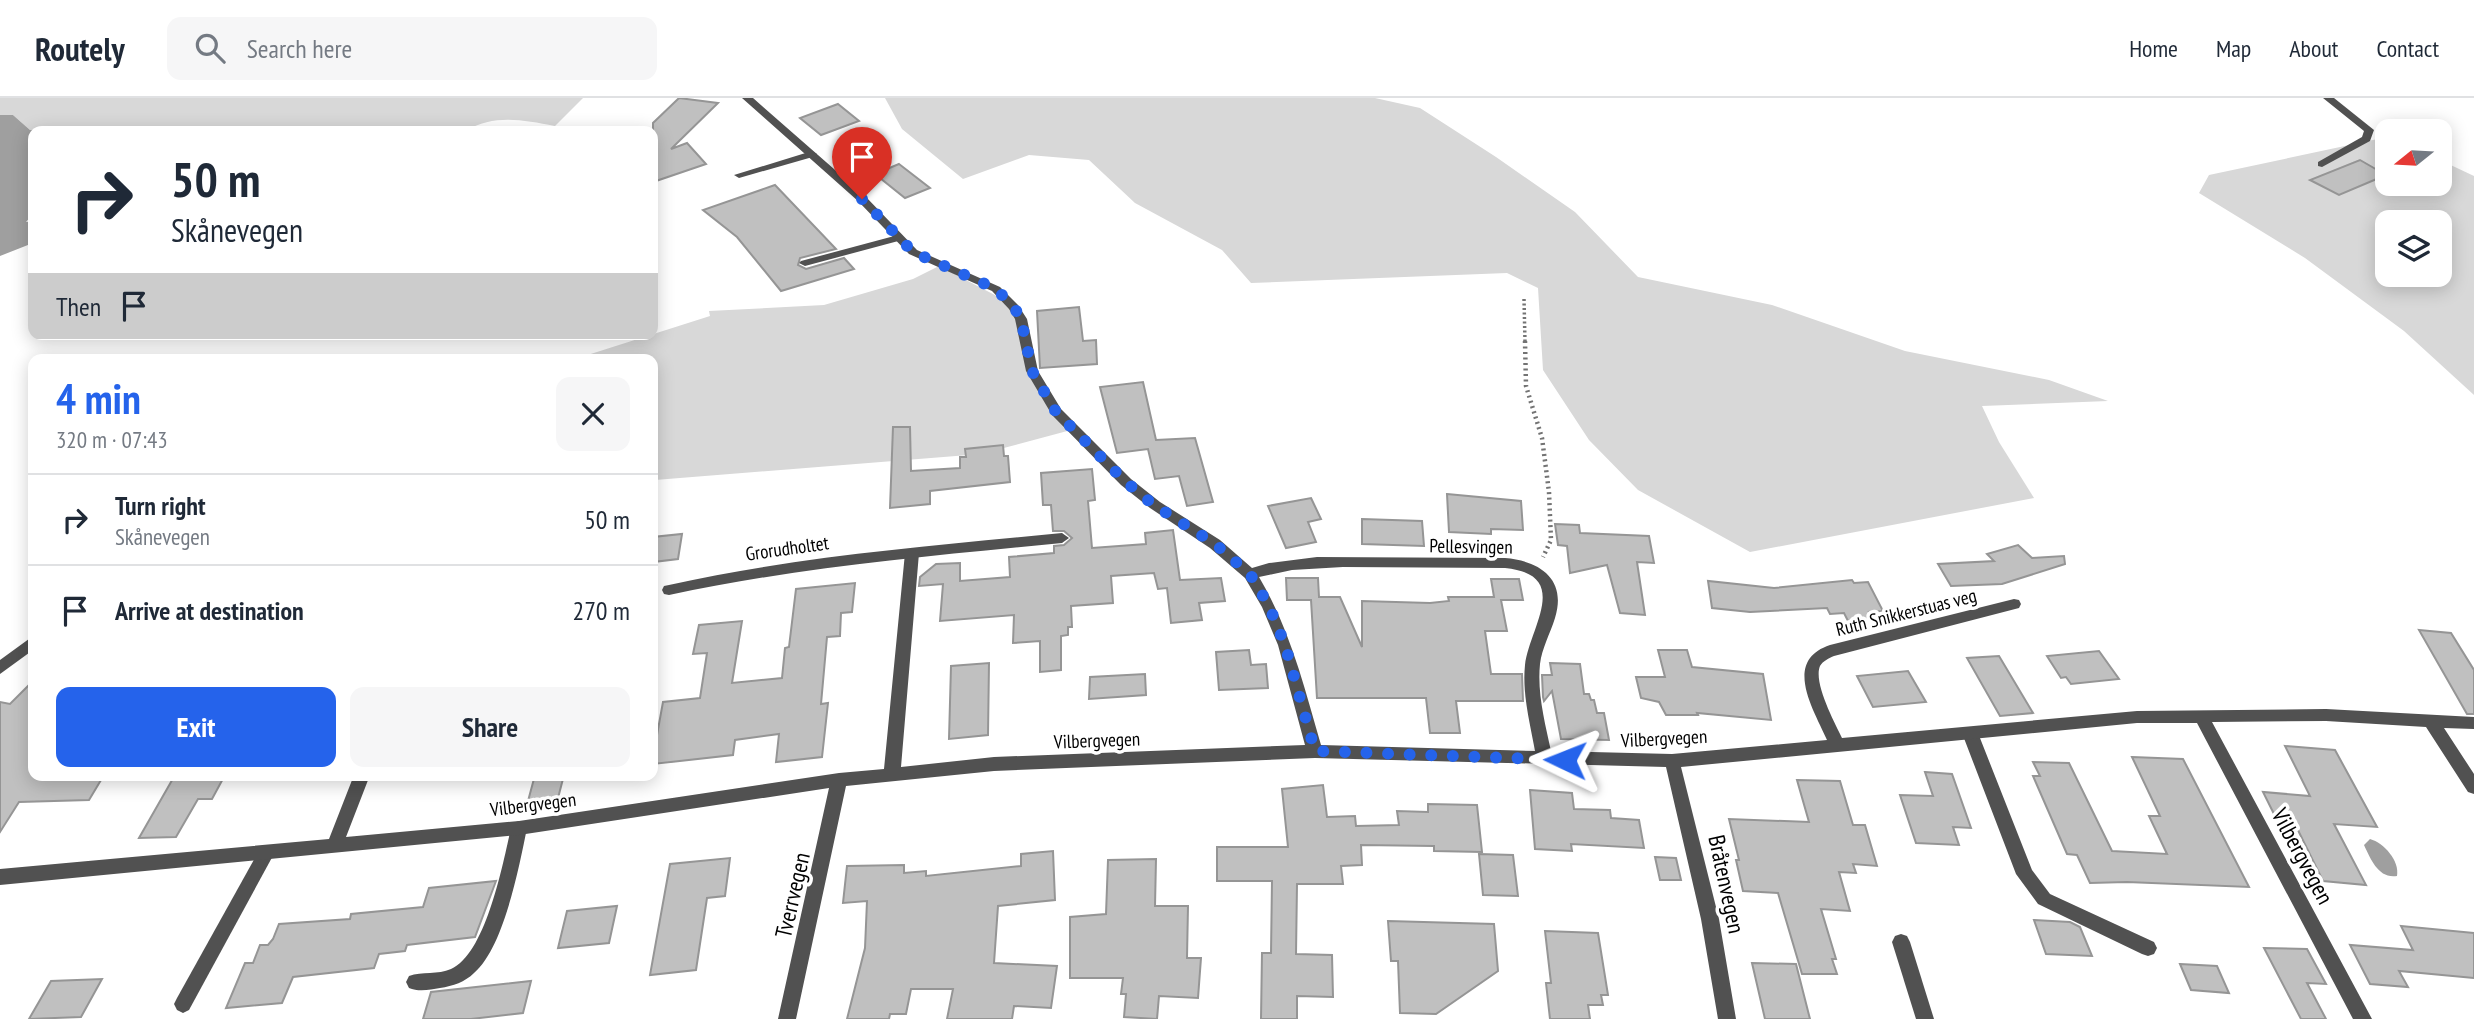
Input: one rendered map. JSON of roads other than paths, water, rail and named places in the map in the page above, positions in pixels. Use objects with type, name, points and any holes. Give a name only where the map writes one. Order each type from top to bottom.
[{"type":"street","points":[[747,98],[862,199],[898,237],[926,260],[996,289],[1014,307],[1021,319],[1032,371],[1056,412],[1126,482],[1154,505],[1215,544],[1250,574],[1269,606],[1285,645],[1315,751]]},
{"type":"street","points":[[2322,164],[2365,139],[2369,130],[2328,98]]},
{"type":"street","points":[[739,175],[812,154]]},
{"type":"street","points":[[805,263],[898,237]]},
{"type":"street","name":"Grorudholtet","points":[[669,590],[727,576],[1062,538]]},
{"type":"street","points":[[892,774],[912,553]]},
{"type":"street","name":"Pellesvingen","points":[[1250,574],[1272,567],[1329,564],[1497,565],[1525,566],[1538,571],[1546,583],[1550,604],[1546,631],[1536,649],[1532,667],[1544,759]]},
{"type":"street","name":"Ruth Snikkerstuas veg","points":[[1837,744],[1812,678],[1813,665],[1818,658],[1830,651],[2014,604]]},
{"type":"street","points":[[0,668],[28,646]]},
{"type":"street","name":"Vilbergvegen","points":[[0,877],[519,828],[839,780],[994,764],[1315,751],[1672,761],[2137,717],[2326,715],[2474,723]]},
{"type":"street","name":"Vilbergvegen","points":[[2201,716],[2363,1019]]},
{"type":"street","points":[[2430,720],[2474,787]]},
{"type":"street","points":[[1970,733],[2025,874],[2044,899],[2148,948]]},
{"type":"street","name":"Bråtenvegen","points":[[1672,761],[1710,919],[1727,1019]]},
{"type":"street","name":"Tverrvegen","points":[[787,1019],[839,780]]},
{"type":"street","points":[[335,845],[360,781]]},
{"type":"street","points":[[415,982],[459,975],[479,956],[506,880],[519,828]]},
{"type":"street","points":[[183,1004],[267,852]]},
{"type":"street","points":[[1901,942],[1925,1019]]}]
